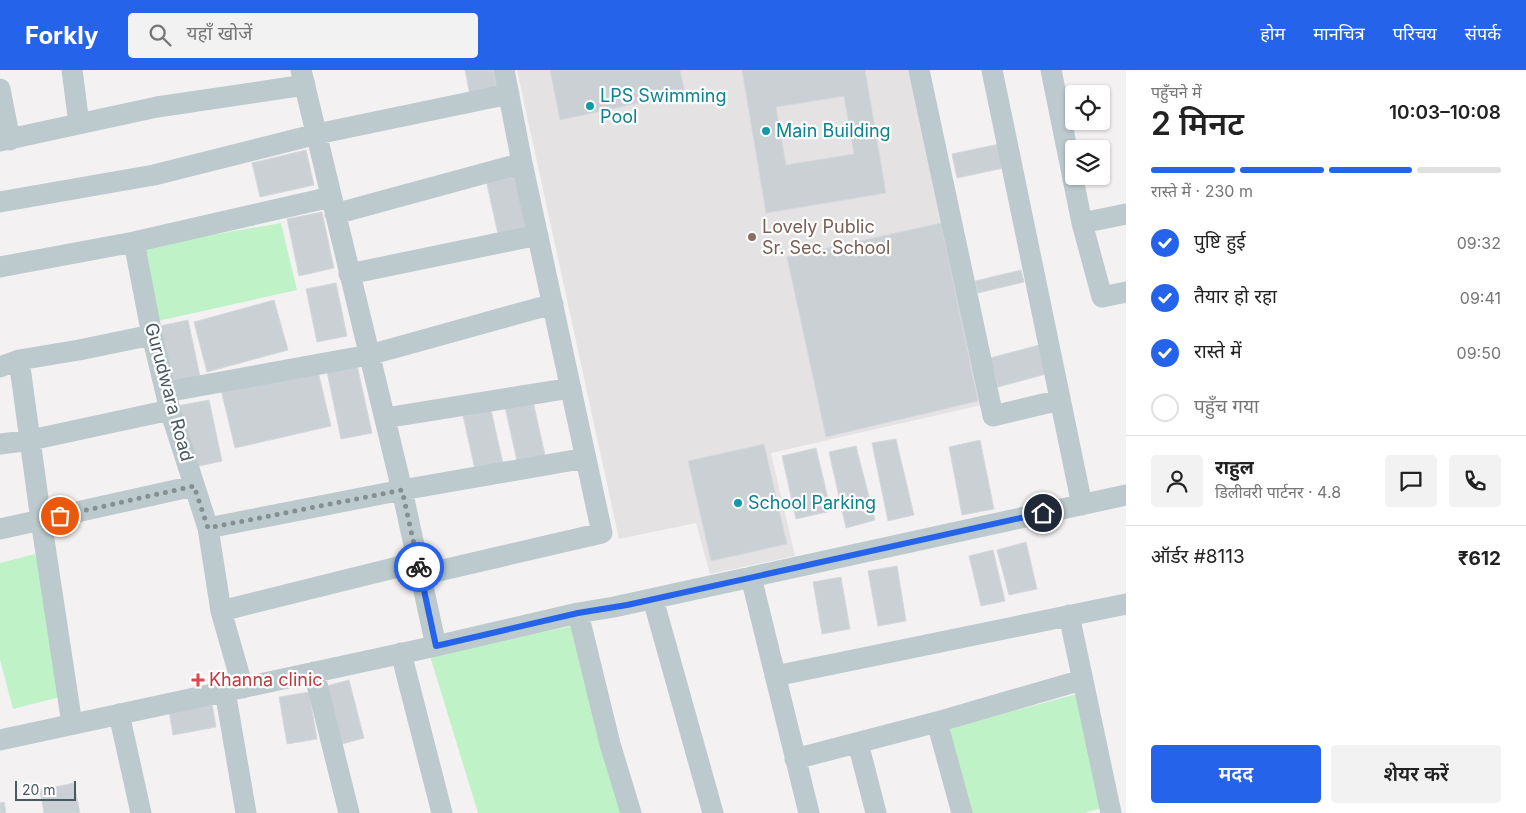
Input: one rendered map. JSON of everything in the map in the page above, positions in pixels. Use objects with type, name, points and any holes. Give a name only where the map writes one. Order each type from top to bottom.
[{"type":"street","points":[[72,70],[79,124]]},
{"type":"street","points":[[221,611],[602,533],[522,163],[504,70]]},
{"type":"street","points":[[919,70],[993,416],[1060,400]]},
{"type":"street","points":[[992,70],[1082,504]]},
{"type":"street","points":[[1051,70],[1082,223],[1102,297],[1126,292]]},
{"type":"street","points":[[0,88],[5,140],[306,74],[316,134],[402,490],[436,646]]},
{"type":"street","points":[[0,202],[154,175],[316,134],[509,94]]},
{"type":"street","points":[[0,267],[333,206],[522,163]]},
{"type":"street","points":[[1082,223],[1126,214]]},
{"type":"street","points":[[350,274],[538,235]]},
{"type":"street","name":"Gurudwara Road","points":[[134,242],[152,335],[168,401],[208,528],[234,690],[246,813]]},
{"type":"street","points":[[0,444],[31,440],[168,401],[369,354],[553,304]]},
{"type":"street","points":[[72,724],[41,520],[31,440],[10,364],[152,335]]},
{"type":"street","points":[[385,418],[572,388]]},
{"type":"street","points":[[208,528],[402,490],[586,458]]},
{"type":"street","points":[[0,529],[194,486]]},
{"type":"street","points":[[0,740],[1126,495]]},
{"type":"street","points":[[751,577],[810,813]]},
{"type":"street","points":[[653,599],[713,813]]},
{"type":"street","points":[[775,676],[1126,604]]},
{"type":"street","points":[[578,613],[610,744],[631,813]]},
{"type":"street","points":[[1068,616],[1110,813],[1126,808]]},
{"type":"street","points":[[400,653],[442,813]]},
{"type":"street","points":[[314,672],[349,813]]},
{"type":"street","points":[[795,759],[937,722],[1082,680]]},
{"type":"street","points":[[119,714],[140,813]]},
{"type":"street","points":[[937,722],[962,813]]},
{"type":"street","points":[[858,743],[876,813]]},
{"type":"shaded area","name":"Lovely Public Sr. Sec. School","points":[[517,70],[914,70],[986,404],[771,453],[795,556],[710,574],[696,523],[619,539]]},
{"type":"green space","points":[[281,223],[297,290],[158,321],[143,247]]},
{"type":"green space","points":[[35,554],[72,694],[13,709],[0,660],[0,563]]},
{"type":"green space","points":[[586,623],[637,813],[478,813],[430,656]]},
{"type":"green space","points":[[1077,694],[1102,808],[1084,813],[969,813],[944,727],[987,718]]},
{"type":"building","points":[[465,70],[493,70],[498,95],[471,101]]},
{"type":"building","name":"LPS Swimming Pool","points":[[550,70],[680,70],[685,93],[560,120]]},
{"type":"building","name":"Main Building","points":[[742,70],[865,70],[886,193],[766,213]],"holes":[[[844,96],[854,154],[786,165],[776,107]]]},
{"type":"building","points":[[999,144],[1004,168],[957,178],[952,154]]},
{"type":"building","points":[[306,150],[314,185],[260,197],[252,163]]},
{"type":"building","points":[[518,173],[531,236],[500,243],[486,180]]},
{"type":"building","points":[[322,212],[334,268],[299,276],[287,219]]},
{"type":"building","points":[[941,223],[978,401],[826,437],[787,257]]},
{"type":"building","points":[[1021,270],[1024,282],[978,293],[975,281]]},
{"type":"building","points":[[336,283],[347,336],[317,342],[306,289]]},
{"type":"building","points":[[274,300],[288,350],[207,372],[194,322]]},
{"type":"building","points":[[188,320],[201,381],[173,388],[160,326]]},
{"type":"building","points":[[1043,344],[1050,373],[998,387],[990,358]]},
{"type":"building","points":[[357,365],[372,433],[341,439],[327,372]]},
{"type":"building","points":[[317,367],[331,426],[235,448],[221,390]]},
{"type":"building","points":[[532,397],[545,455],[517,461],[504,403]]},
{"type":"building","points":[[209,400],[222,461],[190,468],[177,406]]},
{"type":"building","points":[[491,410],[504,468],[476,474],[463,416]]},
{"type":"building","points":[[896,439],[914,515],[888,521],[872,443]]},
{"type":"building","points":[[980,440],[994,509],[962,515],[949,447]]},
{"type":"building","name":"School Parking","points":[[764,444],[787,544],[711,561],[688,461]]},
{"type":"building","points":[[856,446],[875,520],[846,528],[829,452]]},
{"type":"building","points":[[816,448],[831,511],[796,519],[782,456]]},
{"type":"building","points":[[1026,542],[1037,589],[1009,595],[997,550]]},
{"type":"building","points":[[993,550],[1005,601],[981,606],[969,556]]},
{"type":"building","points":[[897,566],[906,621],[878,626],[868,571]]},
{"type":"building","points":[[841,577],[850,629],[822,634],[813,582]]},
{"type":"building","points":[[349,680],[364,738],[335,746],[319,688]]},
{"type":"building","points":[[309,692],[317,739],[287,744],[279,697]]},
{"type":"building","points":[[212,703],[216,727],[173,735],[169,711]]},
{"type":"building","points":[[74,783],[80,813],[44,813],[40,790]]},
{"type":"building","points":[[4,802],[6,813],[0,813],[0,803]]},
{"type":"way so far","points":[[60,516],[194,486],[208,528],[402,490],[419,567]]},
{"type":"place","name":"LPS Swimming Pool","points":[[590,106]]},
{"type":"place","name":"Main Building","points":[[766,131]]},
{"type":"place","name":"Lovely Public Sr. Sec. School","points":[[752,237]]},
{"type":"place","name":"School Parking","points":[[738,503]]},
{"type":"place","name":"Khanna clinic","points":[[198,680]]},
{"type":"route","points":[[419,567],[436,646],[578,613],[627,605],[1043,513]]}]
